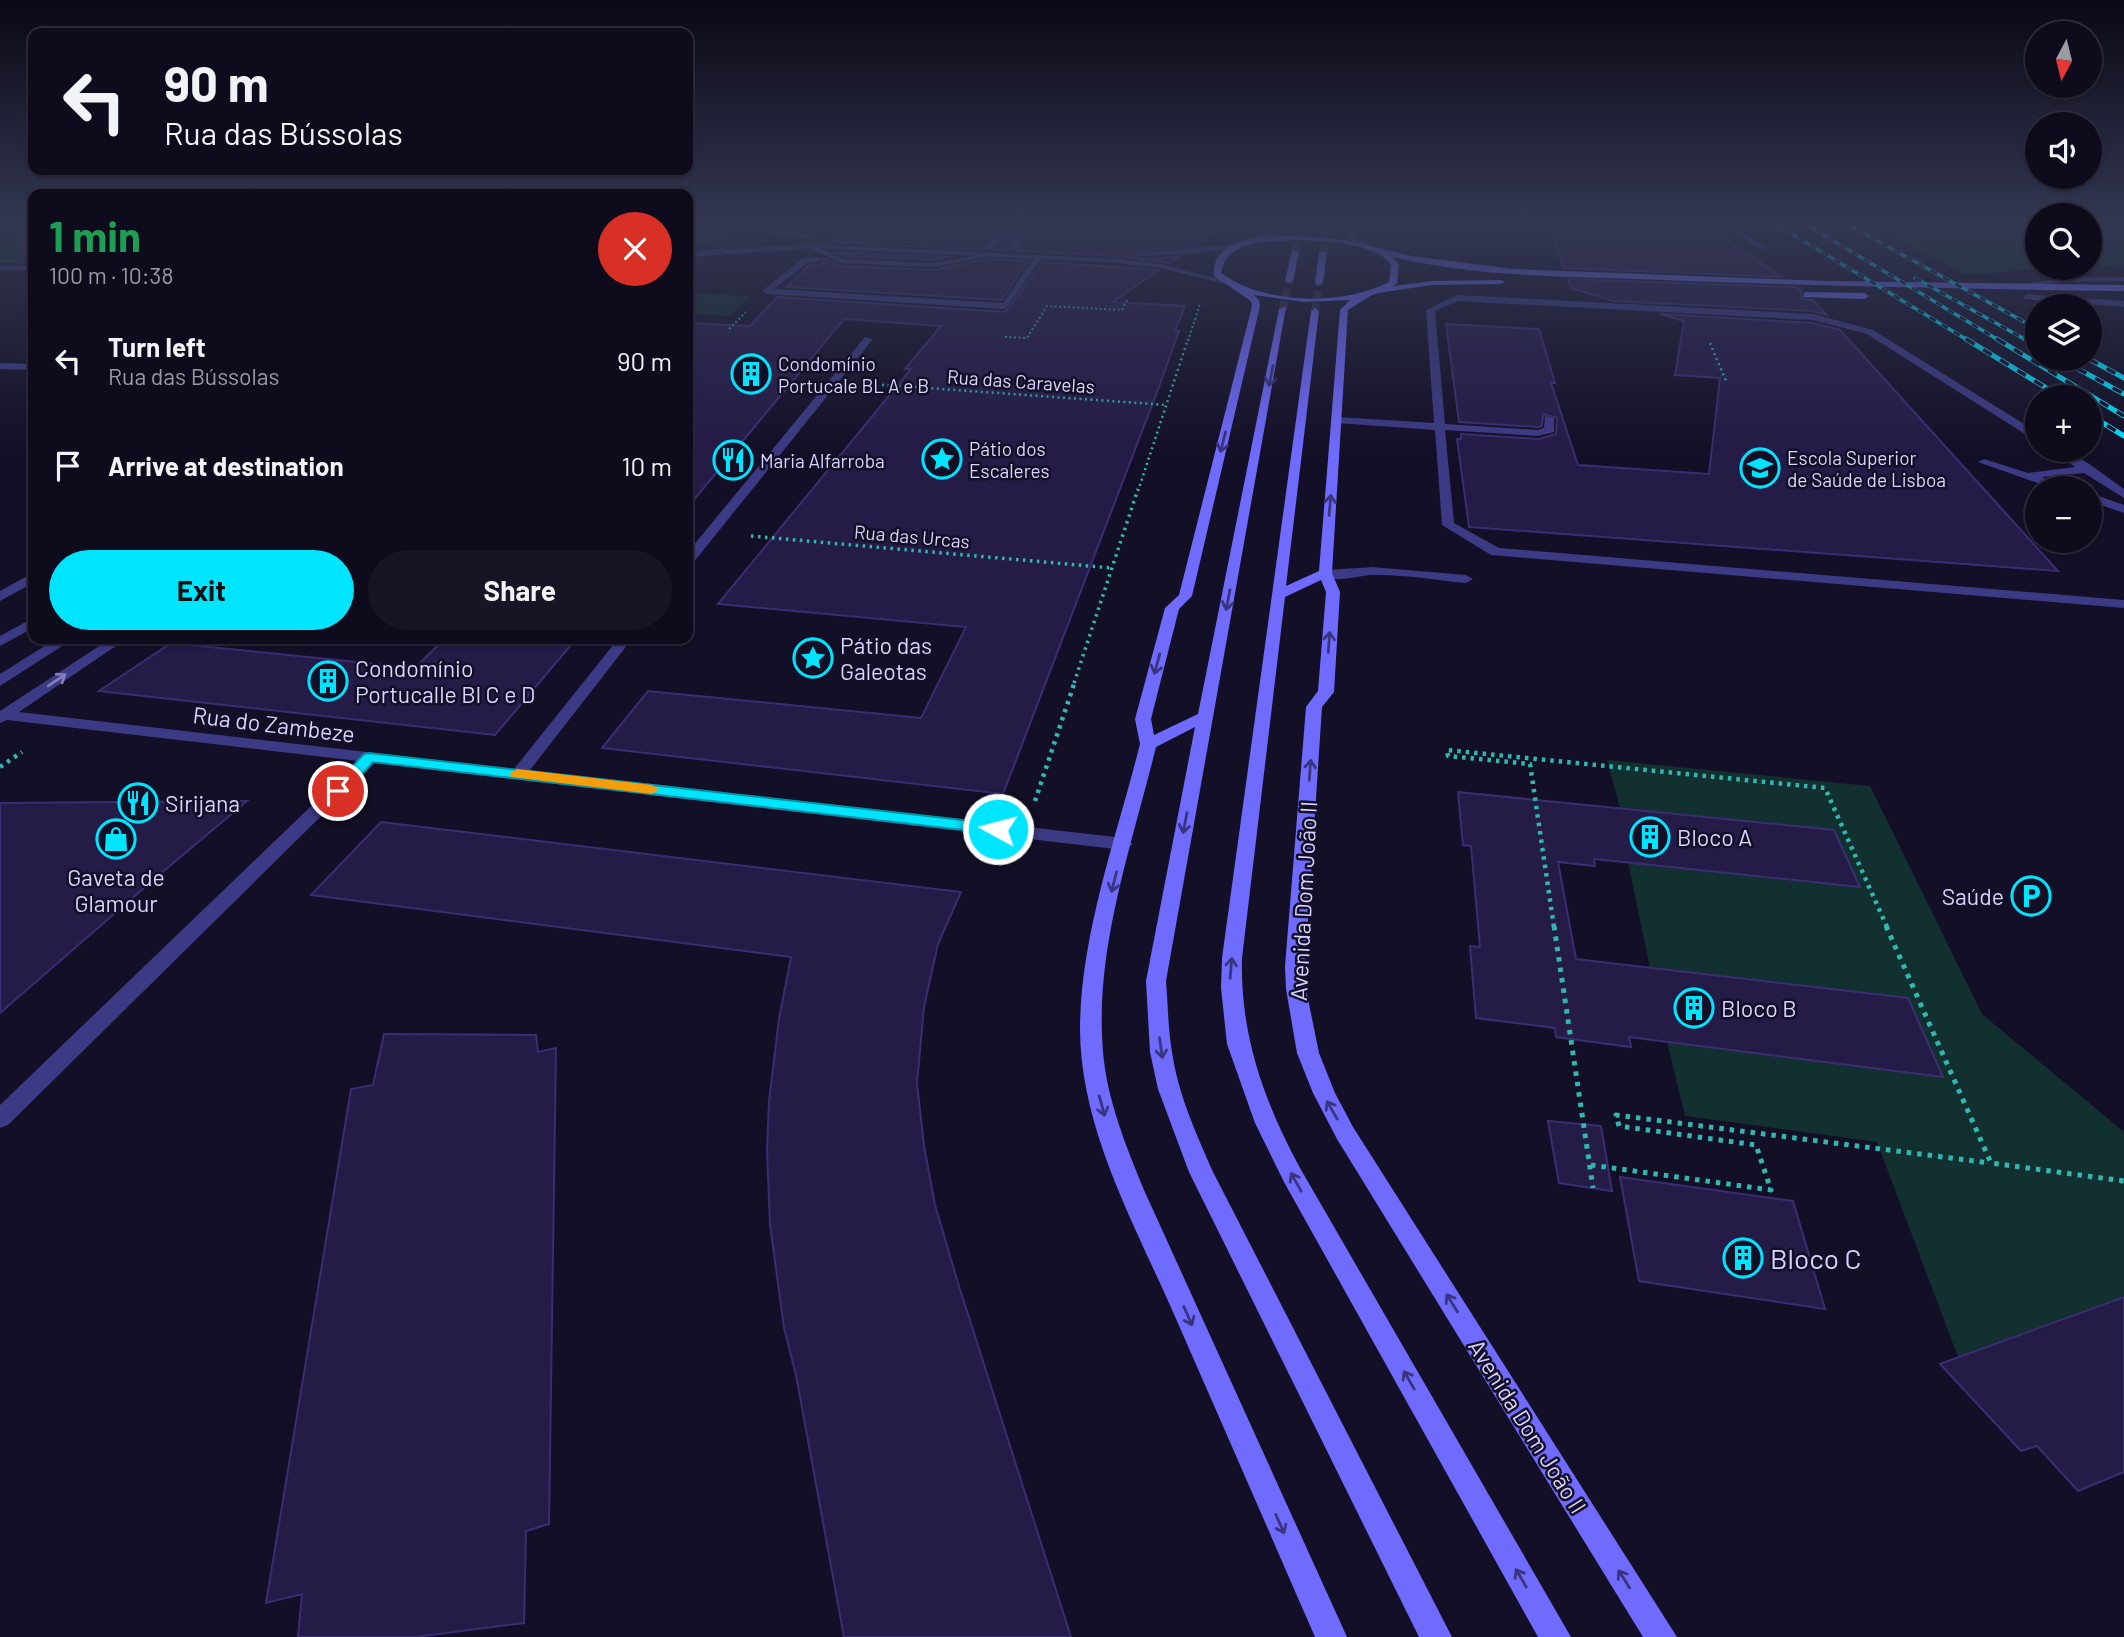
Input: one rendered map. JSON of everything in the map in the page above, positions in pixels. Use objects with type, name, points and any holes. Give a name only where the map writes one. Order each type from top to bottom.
[{"type":"main road","points":[[1254,299],[1256,306],[1185,596],[1172,608],[1143,719],[1148,744],[1093,977],[1092,1054],[1113,1143],[1132,1191],[1331,1637]]},
{"type":"main road","name":"Avenida Dom João II","points":[[1358,299],[1347,305],[1344,310],[1337,420],[1337,574],[1332,592],[1326,692],[1314,707],[1295,966],[1295,991],[1304,1045],[1327,1103],[1345,1133],[1661,1637]]},
{"type":"main road","points":[[1283,309],[1156,981],[1156,1015],[1169,1089],[1201,1172],[1436,1637]]},
{"type":"main road","points":[[1315,311],[1231,977],[1237,1048],[1260,1115],[1555,1637]]},
{"type":"main road","points":[[1279,595],[1337,574]]},
{"type":"main road","points":[[1148,744],[1206,716]]},
{"type":"street","points":[[899,299],[1004,306],[1009,299]]},
{"type":"street","points":[[1454,299],[1430,310],[1448,526],[1496,552],[2124,604]]},
{"type":"street","points":[[1483,299],[1813,317],[1870,332],[2025,429]]},
{"type":"street","points":[[2102,302],[2124,304]]},
{"type":"street","points":[[693,554],[868,339]]},
{"type":"street","points":[[0,366],[28,367]]},
{"type":"street","points":[[1337,420],[1538,433],[1550,430],[1549,418]]},
{"type":"street","points":[[1984,462],[2025,476],[2087,469]]},
{"type":"street","points":[[2076,462],[2124,494]]},
{"type":"street","points":[[2102,501],[2124,509]]},
{"type":"street","points":[[1337,574],[1371,582],[1466,584]]},
{"type":"street","points":[[0,597],[28,580]]},
{"type":"street","points":[[0,642],[28,625]]},
{"type":"street","points":[[0,681],[58,644]]},
{"type":"street","points":[[2,717],[112,644]]},
{"type":"street","points":[[518,774],[621,644]]},
{"type":"street","name":"Rua do Zambeze","points":[[2,717],[1124,844]]},
{"type":"street","points":[[0,1119],[322,807],[369,758]]},
{"type":"path","points":[[1027,338],[1047,306],[1122,310],[1127,300]]},
{"type":"path","points":[[1024,832],[1200,304]]},
{"type":"path","points":[[1706,333],[1726,381]]},
{"type":"path","name":"Rua das Caravelas","points":[[832,382],[1167,405]]},
{"type":"path","name":"Rua das Urcas","points":[[710,533],[1112,568]]},
{"type":"path","points":[[1593,1188],[1530,764],[1448,756],[1447,750],[1825,788],[1991,1163]]},
{"type":"path","points":[[1591,1165],[1771,1190],[1756,1145],[1619,1126],[1616,1115],[2124,1181]]},
{"type":"green space","points":[[693,299],[747,299],[730,316],[693,314]]},
{"type":"green space","points":[[1607,760],[1870,786],[1982,1014],[2124,1132],[2124,1297],[1958,1357],[1877,1142],[1685,1116],[1667,1042],[1943,1076],[1908,998],[1650,968],[1628,862],[1859,887],[1834,830],[1620,808]]},
{"type":"building","points":[[775,299],[813,299],[1005,312],[1015,299],[1117,299],[1113,302],[1185,306],[1159,387],[1003,794],[602,748],[648,691],[921,718],[966,627],[718,604],[911,369],[905,369],[941,326],[844,319],[693,501],[693,323],[750,326]]},
{"type":"building","points":[[1608,299],[1805,299],[1813,300],[1827,315],[1813,311]]},
{"type":"building","points":[[1660,314],[1813,323],[1840,330],[2025,535],[2025,553],[2042,553],[2058,571],[1469,527],[1457,439],[1461,439],[1461,434],[1539,439],[1556,434],[1557,418],[1543,414],[1542,426],[1538,427],[1459,422],[1446,324],[1539,329],[1555,383],[1551,383],[1578,465],[1709,474],[1720,378],[1675,375],[1684,321]]},
{"type":"building","name":"Condomínio Portucalle Bl C e D","points":[[170,644],[415,668],[439,644],[572,644],[495,735],[99,691]]},
{"type":"building","points":[[1458,792],[1834,830],[1860,887],[1594,859],[1595,866],[1558,862],[1576,959],[1908,998],[1943,1077],[1629,1037],[1631,1047],[1556,1037],[1555,1028],[1476,1018],[1470,946],[1480,947],[1471,846],[1463,845]]},
{"type":"building","points":[[247,801],[159,875],[0,1013],[0,803]]},
{"type":"building","points":[[381,822],[961,892],[938,944],[924,1007],[917,1083],[924,1146],[935,1205],[958,1283],[1071,1637],[844,1637],[796,1375],[784,1328],[770,1224],[767,1150],[769,1101],[779,1019],[791,957],[311,895]]},
{"type":"building","points":[[384,1034],[536,1035],[538,1052],[556,1048],[549,1524],[526,1531],[524,1623],[415,1637],[298,1637],[302,1594],[266,1603],[351,1089],[373,1085]]},
{"type":"building","points":[[1548,1121],[1601,1126],[1612,1191],[1559,1183]]},
{"type":"building","name":"Bloco C","points":[[1620,1177],[1793,1201],[1825,1309],[1639,1281]]},
{"type":"building","points":[[2124,1297],[2124,1472],[2078,1491],[2037,1446],[2021,1451],[1940,1364]]},
{"type":"tunnel","points":[[1283,309],[1285,299]]},
{"type":"tunnel","points":[[1315,311],[1317,299]]},
{"type":"railway","points":[[1900,299],[1969,341]]},
{"type":"railway","points":[[1931,299],[2000,341]]},
{"type":"railway","points":[[1953,299],[2025,339]]},
{"type":"railway","points":[[1983,299],[2025,322]]},
{"type":"railway","points":[[1966,339],[2041,385]]},
{"type":"railway","points":[[1997,339],[2124,416]]},
{"type":"railway","points":[[2102,366],[2124,378]]},
{"type":"railway","points":[[2082,371],[2124,394]]},
{"type":"railway","points":[[2102,422],[2124,436]]},
{"type":"slow traffic","points":[[517,774],[652,789]]},
{"type":"place","name":"Condomínio Portucale BL A e B","points":[[751,374]]},
{"type":"place","name":"Pátio dos Escaleres","points":[[942,459]]},
{"type":"place","name":"Maria Alfarroba","points":[[733,460]]},
{"type":"place","name":"Escola Superior de Saúde de Lisboa","points":[[1760,468]]},
{"type":"place","name":"Pátio das Galeotas","points":[[813,658]]},
{"type":"place","name":"Condomínio Portucalle Bl C e D","points":[[328,681]]},
{"type":"place","name":"Sirijana","points":[[138,803]]},
{"type":"place","name":"Bloco A","points":[[1650,837]]},
{"type":"place","name":"Gaveta de Glamour","points":[[116,839]]},
{"type":"place","name":"Saúde","points":[[2031,896]]},
{"type":"place","name":"Bloco B","points":[[1694,1008]]},
{"type":"place","name":"Bloco C","points":[[1743,1258]]},
{"type":"route","points":[[338,791],[369,758],[998,829]]}]
